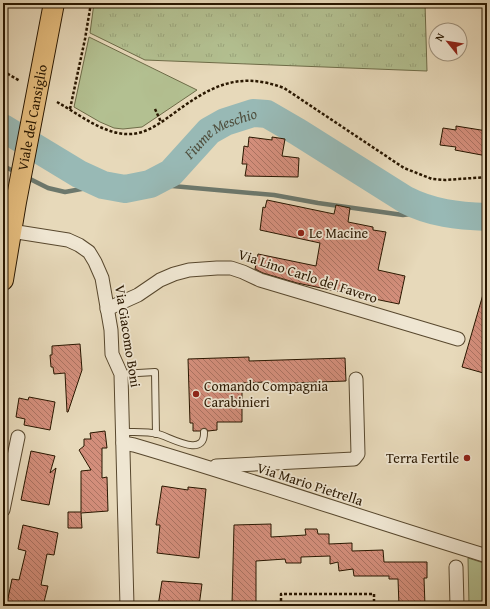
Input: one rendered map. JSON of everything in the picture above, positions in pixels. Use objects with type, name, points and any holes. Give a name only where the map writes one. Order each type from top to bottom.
[{"type":"main road","name":"Viale del Cansiglio","points":[[3,280],[31,118],[54,3]]},
{"type":"street","name":"Via Giacomo Boni","points":[[11,231],[68,240],[79,245],[89,252],[102,278],[108,309],[112,354],[121,374],[127,606]]},
{"type":"street","name":"Via Lino Carlo del Favero","points":[[108,309],[138,295],[160,280],[174,274],[202,269],[231,268],[244,272],[260,280],[458,339]]},
{"type":"street","points":[[206,466],[354,460],[358,454],[356,379]]},
{"type":"street","points":[[3,510],[18,437]]},
{"type":"street","name":"Via Mario Pietrella","points":[[123,438],[134,445],[206,466],[389,526],[487,556]]},
{"type":"street","points":[[456,567],[457,606]]},
{"type":"lane","points":[[121,374],[155,372],[156,434]]},
{"type":"lane","points":[[123,438],[156,434],[186,445],[195,446],[203,439],[204,432]]},
{"type":"path","points":[[70,109],[92,3]]},
{"type":"path","points":[[3,71],[20,81]]},
{"type":"path","points":[[57,102],[98,126],[111,131],[132,134],[146,130],[161,122],[195,97],[218,85],[246,81],[269,82],[284,88],[404,168],[432,179],[445,180],[487,178]]},
{"type":"path","points":[[154,109],[161,122]]},
{"type":"path","points":[[281,606],[281,594],[374,594],[374,606]]},
{"type":"green space","points":[[94,3],[425,3],[427,71],[145,60],[90,33]]},
{"type":"green space","points":[[89,37],[197,90],[142,127],[123,129],[114,128],[100,122],[74,107]]},
{"type":"green space","points":[[468,558],[487,564],[487,606],[469,606]]},
{"type":"building","points":[[456,126],[487,131],[487,156],[455,150],[456,147],[440,145],[443,128],[456,130]]},
{"type":"building","points":[[249,137],[272,140],[272,137],[285,139],[282,156],[299,158],[298,177],[245,176],[247,164],[242,164],[244,146],[248,147]]},
{"type":"building","points":[[267,200],[334,214],[336,205],[350,208],[348,222],[373,227],[373,230],[386,232],[378,270],[405,276],[399,304],[297,283],[263,273],[255,269],[258,254],[316,266],[320,243],[260,230],[263,207],[265,208]]},
{"type":"building","points":[[484,291],[487,292],[487,374],[462,367]]},
{"type":"building","points":[[80,344],[82,370],[67,412],[65,373],[54,374],[53,367],[51,367],[50,355],[52,355],[52,346]]},
{"type":"building","points":[[249,357],[249,361],[345,358],[346,381],[266,384],[266,382],[242,383],[242,422],[217,422],[217,430],[208,431],[204,428],[200,431],[193,431],[193,423],[190,423],[188,359]]},
{"type":"building","points":[[29,397],[55,402],[50,430],[24,425],[25,419],[16,417],[19,398],[28,400]]},
{"type":"building","points":[[105,431],[107,448],[102,448],[102,478],[107,477],[108,511],[81,513],[82,528],[68,528],[68,512],[81,512],[81,471],[91,470],[79,450],[84,446],[84,439],[91,439],[90,433]]},
{"type":"building","points":[[31,451],[55,456],[50,473],[56,468],[49,505],[21,500]]},
{"type":"building","points":[[162,486],[188,490],[188,487],[206,489],[199,558],[157,553],[160,525],[156,525]]},
{"type":"building","points":[[271,524],[271,537],[306,535],[305,529],[317,529],[318,534],[329,534],[329,544],[352,543],[352,551],[383,550],[384,562],[427,562],[427,578],[424,578],[425,606],[399,606],[398,579],[389,579],[389,576],[354,576],[353,569],[339,571],[338,562],[330,564],[330,556],[301,557],[301,563],[286,563],[285,559],[256,561],[256,606],[236,606],[236,604],[232,604],[234,525]]},
{"type":"building","points":[[23,525],[58,533],[54,555],[47,554],[41,585],[48,586],[43,606],[22,606],[7,603],[12,579],[19,580],[26,551],[18,549]]},
{"type":"building","points":[[162,581],[202,584],[199,606],[158,606]]},
{"type":"waterway","name":"Fiume Meschio","points":[[3,128],[79,174],[103,185],[125,189],[150,184],[171,173],[209,131],[225,122],[253,113],[267,114],[406,200],[435,211],[466,216],[487,217]]},
{"type":"waterway","points":[[3,166],[16,172]]},
{"type":"waterway","points":[[26,177],[48,188],[65,192],[103,185]]},
{"type":"waterway","points":[[150,184],[274,195],[403,215],[433,211]]},
{"type":"place","name":"Le Macine","points":[[301,233]]},
{"type":"place","name":"Comando Compagnia Carabinieri","points":[[196,394]]},
{"type":"place","name":"Terra Fertile","points":[[467,458]]}]
